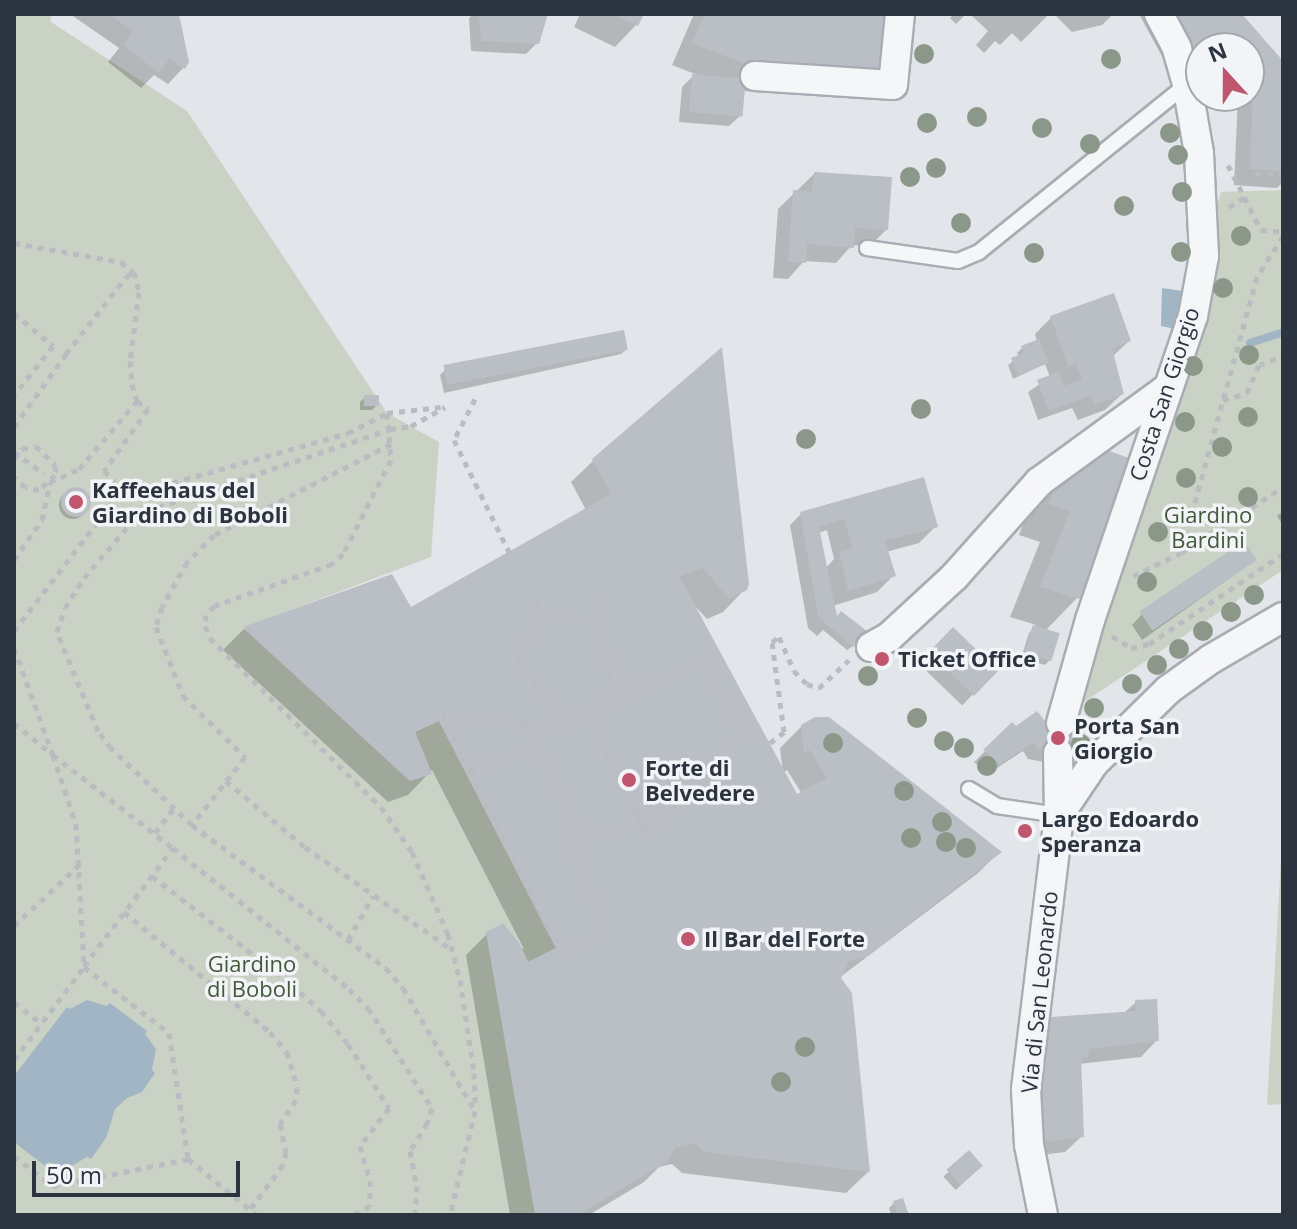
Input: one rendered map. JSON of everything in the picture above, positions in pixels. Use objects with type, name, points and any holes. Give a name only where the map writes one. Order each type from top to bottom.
[{"type":"street","points":[[755,76],[898,86],[900,14]]},
{"type":"street","name":"Costa San Giorgio","points":[[1159,14],[1177,48],[1185,77]]},
{"type":"street","name":"Costa San Giorgio","points":[[1061,723],[1090,620],[1165,390],[1193,316],[1204,256],[1199,153],[1192,112]]},
{"type":"street","points":[[871,647],[889,637],[955,576],[1039,482],[1165,390]]},
{"type":"street","points":[[1059,815],[1094,763],[1168,690],[1211,659],[1283,617]]},
{"type":"street","points":[[1058,753],[1059,815]]},
{"type":"street","name":"Via di San Leonardo","points":[[1043,1215],[1029,1145],[1026,1089],[1059,815]]},
{"type":"lane","points":[[867,248],[958,261],[979,252],[1185,86]]},
{"type":"lane","points":[[969,789],[997,806],[1059,815]]},
{"type":"path","points":[[1181,553],[1257,277],[1283,234],[1261,230],[1225,159]]},
{"type":"path","points":[[1255,174],[1283,174]]},
{"type":"path","points":[[1225,219],[1230,204],[1245,197]]},
{"type":"path","points":[[14,243],[121,262],[134,272],[139,292],[130,361],[137,401],[148,409],[104,471],[113,479],[115,499]]},
{"type":"path","points":[[14,427],[66,354],[127,276],[134,272]]},
{"type":"path","points":[[14,313],[53,346],[14,395]]},
{"type":"path","points":[[1223,400],[1241,397],[1259,365],[1283,356]]},
{"type":"path","points":[[475,399],[454,440],[509,552]]},
{"type":"path","points":[[14,477],[35,491],[79,469],[137,401]]},
{"type":"path","points":[[14,631],[115,499],[348,433],[387,413],[445,407],[411,426],[390,429],[147,511],[130,524],[84,578],[65,608],[57,632],[98,731],[111,748],[192,825],[386,968],[403,988],[475,1111]]},
{"type":"path","points":[[387,413],[391,460],[343,554],[332,564],[214,606],[206,615],[205,626],[210,638],[397,826],[434,897],[451,948],[474,1073],[475,1111],[450,1215]]},
{"type":"path","points":[[348,433],[355,442]]},
{"type":"path","points":[[192,825],[245,757],[183,696],[175,684],[156,627],[162,607],[187,562],[214,535],[391,444]]},
{"type":"path","points":[[14,560],[42,520],[56,466],[43,449],[28,446],[15,456],[44,474]]},
{"type":"path","points":[[1121,582],[1181,553],[1283,487]]},
{"type":"path","points":[[1110,621],[1112,636],[1131,648],[1149,644],[1283,554]]},
{"type":"path","points":[[596,593],[610,675],[617,688]]},
{"type":"path","points":[[536,601],[542,615]]},
{"type":"path","points":[[542,615],[602,620]]},
{"type":"path","points":[[542,615],[517,663],[560,713],[569,718],[617,688],[640,679],[645,689]]},
{"type":"path","points":[[770,743],[784,732],[772,642],[779,637],[794,671],[807,684],[819,688],[835,671]]},
{"type":"path","points":[[14,648],[76,824],[84,967],[169,1033],[188,1159],[248,1212],[257,1215]]},
{"type":"path","points":[[527,724],[574,823],[576,857],[604,926],[597,937],[565,950],[548,928],[443,714],[570,728],[702,659],[743,735],[637,815]]},
{"type":"path","points":[[584,710],[650,839]]},
{"type":"path","points":[[14,723],[358,997],[429,1100],[431,1115],[410,1151],[417,1186],[415,1215]]},
{"type":"path","points":[[470,771],[537,744]]},
{"type":"path","points":[[226,781],[305,847],[451,948]]},
{"type":"path","points":[[577,838],[643,826],[677,807]]},
{"type":"path","points":[[155,833],[174,808]]},
{"type":"path","points":[[14,1059],[173,848]]},
{"type":"path","points":[[14,926],[80,863]]},
{"type":"path","points":[[152,876],[321,1011],[348,1044],[389,1108],[360,1146],[370,1181],[370,1206],[353,1215]]},
{"type":"path","points":[[348,940],[373,896]]},
{"type":"path","points":[[124,912],[270,1032],[287,1052],[297,1088],[296,1100],[280,1124],[286,1152],[283,1165],[248,1212]]},
{"type":"path","points":[[14,1002],[41,1023]]},
{"type":"path","points":[[14,1156],[53,1186],[188,1159]]},
{"type":"green space","name":"Giardino di Boboli","points":[[14,14],[50,14],[51,22],[187,111],[387,413],[439,442],[431,557],[243,628],[410,781],[432,773],[415,732],[439,721],[556,948],[528,962],[520,944],[535,1215],[14,1215]]},
{"type":"green space","name":"Giardino Bardini","points":[[1283,190],[1283,570],[1084,702],[1221,192]]},
{"type":"green space","points":[[1281,860],[1283,1104],[1267,1105]]},
{"type":"water","points":[[1162,288],[1183,291],[1175,329],[1161,326]]},
{"type":"water","points":[[87,1000],[107,1006],[110,1003],[147,1031],[145,1034],[156,1049],[152,1070],[155,1073],[142,1092],[127,1098],[115,1109],[106,1138],[91,1159],[87,1157],[68,1168],[49,1162],[45,1166],[14,1142],[14,1076],[67,1007],[70,1009]]},
{"type":"building","points":[[109,14],[179,14],[189,62],[185,69],[169,59],[159,73],[123,45],[133,31]]},
{"type":"building","points":[[479,14],[548,14],[539,44],[481,41]]},
{"type":"building","points":[[613,14],[644,14],[638,26]]},
{"type":"building","points":[[705,14],[894,14],[888,76],[744,70],[745,64],[692,43]]},
{"type":"building","points":[[1173,14],[1242,14],[1258,32],[1185,32],[1185,37]]},
{"type":"building","points":[[1265,40],[1283,61],[1283,171],[1250,169],[1252,112],[1265,112]]},
{"type":"building","points":[[692,74],[746,79],[742,117],[689,112]]},
{"type":"building","points":[[814,172],[892,177],[888,230],[855,228],[854,248],[807,244],[806,263],[788,262],[793,190],[812,192]]},
{"type":"building","points":[[1114,293],[1131,341],[1112,348],[1124,394],[1094,405],[1091,395],[1049,411],[1037,380],[1058,372],[1064,386],[1082,379],[1076,364],[1068,366],[1050,316]]},
{"type":"building","points":[[624,330],[628,350],[447,385],[443,365]]},
{"type":"building","points":[[1039,339],[1049,363],[1018,375],[1011,358],[1024,353],[1021,346]]},
{"type":"building","name":"Forte di Belvedere","points":[[722,347],[749,584],[747,590],[729,599],[703,568],[679,576],[797,794],[827,778],[810,750],[804,753],[801,725],[815,717],[829,717],[1002,852],[866,957],[849,961],[841,978],[852,993],[870,1172],[704,1152],[695,1143],[675,1148],[668,1161],[578,1215],[535,1215],[486,932],[503,923],[520,944],[528,962],[556,948],[439,721],[415,732],[432,774],[410,781],[243,627],[392,574],[411,607],[611,494],[592,459]]},
{"type":"building","points":[[364,395],[379,395],[379,406],[364,406]]},
{"type":"building","points":[[1096,446],[1134,460],[1080,599],[1040,587],[1070,511],[1049,504],[1057,480]]},
{"type":"building","points":[[924,477],[938,527],[885,541],[896,576],[848,591],[839,552],[852,548],[844,519],[819,527],[837,616],[841,611],[872,635],[853,647],[818,617],[800,512]]},
{"type":"building","name":"Kaffeehaus del Giardino di Boboli","points":[[76,487],[86,492],[91,502],[86,512],[76,517],[66,512],[61,502],[66,492]]},
{"type":"building","points":[[1244,541],[1257,560],[1152,631],[1140,611]]},
{"type":"building","points":[[1033,625],[1060,633],[1051,661],[1025,653]]},
{"type":"building","points":[[953,627],[998,671],[974,696],[929,652]]},
{"type":"building","points":[[1037,711],[1044,720],[1078,726],[1073,755],[1038,749],[1034,742],[1000,764],[983,750],[1012,722],[1016,726]]},
{"type":"building","points":[[1157,999],[1159,1041],[1089,1049],[1088,1057],[1081,1058],[1084,1137],[1041,1142],[1038,1050],[1045,1048],[1051,1017],[1136,1011],[1135,1000]]},
{"type":"building","points":[[969,1150],[983,1166],[960,1186],[946,1170]]},
{"type":"building","points":[[903,1198],[909,1215],[898,1215],[893,1201]]},
{"type":"waterway","points":[[1250,343],[1283,332]]},
{"type":"place","name":"Kaffeehaus del Giardino di Boboli","points":[[76,502]]},
{"type":"place","name":"Ticket Office","points":[[882,659]]},
{"type":"place","name":"Porta San Giorgio","points":[[1058,738]]},
{"type":"place","name":"Forte di Belvedere","points":[[629,780]]},
{"type":"place","name":"Largo Edoardo Speranza","points":[[1025,831]]},
{"type":"place","name":"Il Bar del Forte","points":[[688,939]]}]
